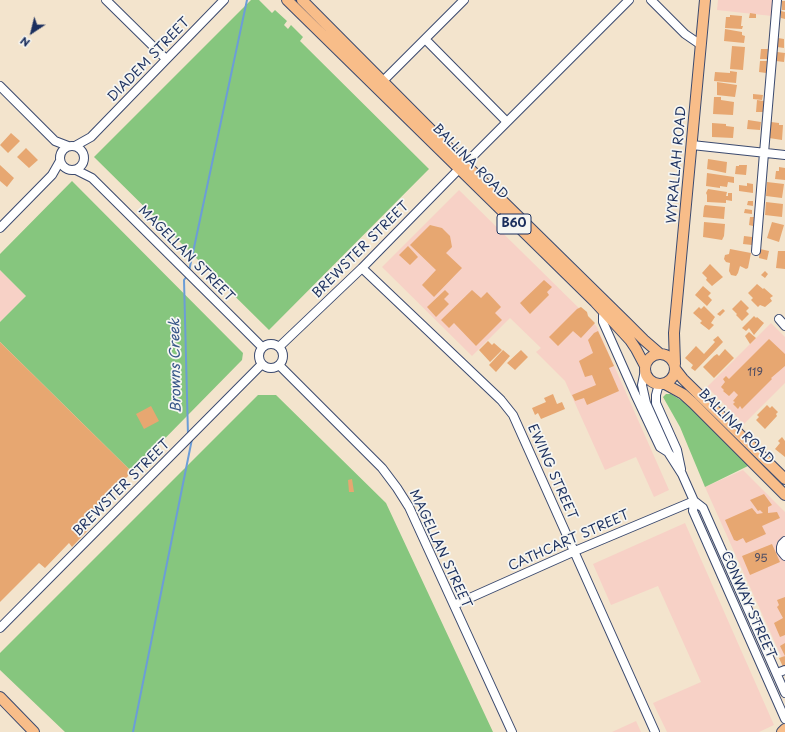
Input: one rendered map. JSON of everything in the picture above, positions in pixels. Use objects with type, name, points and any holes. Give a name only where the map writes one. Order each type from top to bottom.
[{"type":"main road","name":"BALLINA ROAD","points":[[287,0],[644,340],[660,353]]},
{"type":"main road","name":"BALLINA ROAD","points":[[302,0],[604,312],[636,348],[645,368]]},
{"type":"main road","name":"WYRALLAH ROAD","points":[[676,367],[674,333],[705,0]]},
{"type":"main road","name":"WYRALLAH ROAD","points":[[660,353],[674,333]]},
{"type":"main road","name":"B60","points":[[660,353],[671,357],[676,367]]},
{"type":"main road","points":[[645,368],[649,358],[660,353]]},
{"type":"main road","name":"BALLINA ROAD","points":[[676,367],[683,379],[785,479]]},
{"type":"main road","points":[[662,384],[671,380],[676,367]]},
{"type":"main road","name":"B60","points":[[645,368],[648,377],[651,380],[662,384]]},
{"type":"main road","name":"BALLINA ROAD","points":[[662,384],[674,388],[693,402],[785,495]]},
{"type":"main road","points":[[0,698],[34,732]]},
{"type":"street","points":[[106,0],[166,59]]},
{"type":"street","name":"DIADEM STREET","points":[[83,152],[91,137],[224,0]]},
{"type":"street","points":[[382,81],[464,0]]},
{"type":"street","name":"BREWSTER STREET","points":[[279,347],[362,268],[629,0]]},
{"type":"street","points":[[651,0],[685,34],[701,45]]},
{"type":"street","points":[[756,251],[777,0]]},
{"type":"street","points":[[425,39],[507,122]]},
{"type":"street","points":[[0,86],[55,141],[66,169]]},
{"type":"street","name":"DIADEM STREET","points":[[71,146],[91,137]]},
{"type":"street","points":[[52,175],[66,169],[76,170],[84,163],[84,156],[81,149],[55,141]]},
{"type":"street","points":[[692,145],[785,155]]},
{"type":"street","points":[[0,228],[52,175],[60,157],[71,146]]},
{"type":"street","name":"MAGELLAN STREET","points":[[84,163],[92,178],[189,273],[262,348]]},
{"type":"street","name":"MAGELLAN STREET","points":[[76,170],[92,178]]},
{"type":"street","name":"EWING STREET","points":[[362,268],[508,408],[513,415],[655,732]]},
{"type":"street","points":[[604,312],[603,322],[635,394],[660,447],[668,452]]},
{"type":"street","points":[[778,319],[785,326]]},
{"type":"street","points":[[269,344],[274,344],[279,347],[283,356],[279,365],[270,368],[262,364],[258,357],[262,348],[269,344]]},
{"type":"street","name":"BREWSTER STREET","points":[[0,628],[262,364]]},
{"type":"street","name":"MAGELLAN STREET","points":[[279,365],[382,468],[409,506],[512,732]]},
{"type":"street","name":"CONWAY STREET","points":[[645,368],[642,385],[646,403],[668,452],[682,474],[694,500],[703,508],[785,693]]},
{"type":"street","name":"CONWAY STREET","points":[[662,384],[656,395],[656,403],[677,450],[682,474]]},
{"type":"street","name":"CATHCART STREET","points":[[454,605],[694,500]]},
{"type":"street","name":"CONWAY STREET","points":[[694,500],[693,511],[785,719]]},
{"type":"street","points":[[785,541],[782,544],[781,551],[785,556]]},
{"type":"street","points":[[777,673],[785,670]]},
{"type":"shaded area","points":[[718,0],[773,0],[772,16],[717,10]]},
{"type":"shaded area","points":[[459,190],[597,327],[669,490],[654,497],[636,457],[605,470],[565,381],[536,352],[541,348],[510,318],[472,356],[382,267]]},
{"type":"shaded area","points":[[0,270],[26,296],[0,322]]},
{"type":"shaded area","points":[[771,323],[785,337],[785,383],[744,424],[707,387]]},
{"type":"shaded area","points":[[743,470],[785,512],[785,665],[705,487]]},
{"type":"shaded area","points":[[685,523],[774,725],[759,732],[667,732],[653,703],[701,682],[658,586],[611,605],[593,564]]},
{"type":"shaded area","points":[[636,721],[641,732],[612,732]]},
{"type":"green space","points":[[251,0],[259,0],[272,13],[275,10],[287,21],[284,25],[288,29],[291,25],[303,37],[300,41],[429,169],[269,330],[94,157]]},
{"type":"green space","points":[[72,181],[243,353],[242,360],[132,472],[0,342],[0,322],[26,296],[0,270],[0,254]]},
{"type":"green space","points":[[666,394],[671,394],[687,404],[750,465],[705,487],[680,427],[663,397]]},
{"type":"green space","points":[[258,395],[276,395],[386,503],[493,732],[65,732],[0,670],[0,653]]},
{"type":"building","points":[[782,1],[785,1],[785,10],[782,10]]},
{"type":"building","points":[[781,11],[785,12],[785,19],[781,18]]},
{"type":"building","points":[[750,13],[756,14],[756,18],[749,18]]},
{"type":"building","points":[[730,15],[742,16],[742,29],[725,28],[726,17],[730,17]]},
{"type":"building","points":[[725,29],[742,32],[742,35],[745,36],[744,43],[724,41]]},
{"type":"building","points":[[778,38],[784,39],[784,48],[777,47]]},
{"type":"building","points":[[732,46],[745,47],[743,70],[730,69]]},
{"type":"building","points":[[761,49],[768,49],[767,59],[760,59]]},
{"type":"building","points":[[777,52],[785,53],[784,62],[776,61]]},
{"type":"building","points":[[760,61],[767,61],[766,73],[759,72]]},
{"type":"building","points":[[730,71],[737,72],[736,83],[714,81],[715,72],[730,73]]},
{"type":"building","points":[[717,82],[737,85],[735,97],[717,95]]},
{"type":"building","points":[[753,94],[763,95],[762,100],[753,99]]},
{"type":"building","points":[[714,97],[721,97],[721,100],[734,102],[733,115],[713,114]]},
{"type":"building","points":[[757,100],[764,101],[763,112],[756,112]]},
{"type":"building","points":[[748,120],[761,122],[760,130],[747,129]]},
{"type":"building","points":[[771,122],[783,125],[782,140],[769,138]]},
{"type":"building","points":[[712,123],[726,124],[726,126],[734,127],[733,138],[712,137]]},
{"type":"building","points":[[11,133],[20,141],[8,153],[0,145]]},
{"type":"building","points":[[26,148],[38,160],[29,168],[17,157]]},
{"type":"building","points":[[708,159],[727,162],[726,173],[707,169]]},
{"type":"building","points":[[0,165],[14,178],[7,187],[0,181]]},
{"type":"building","points":[[747,165],[746,175],[735,174],[736,166]]},
{"type":"building","points":[[779,167],[785,168],[785,180],[775,179],[776,171],[779,171]]},
{"type":"building","points":[[707,173],[734,177],[734,183],[728,182],[727,187],[720,186],[720,188],[706,186]]},
{"type":"building","points":[[767,182],[784,184],[782,198],[766,196]]},
{"type":"building","points":[[747,183],[753,184],[753,193],[739,191],[739,185],[747,186]]},
{"type":"building","points":[[708,189],[727,192],[726,196],[728,196],[728,193],[732,193],[732,201],[726,200],[726,203],[707,202],[706,193]]},
{"type":"building","points":[[748,201],[753,201],[753,206],[747,205]]},
{"type":"building","points":[[766,202],[783,204],[782,217],[765,215]]},
{"type":"building","points":[[705,205],[725,207],[724,219],[703,217]]},
{"type":"building","points":[[745,209],[752,210],[752,214],[744,213]]},
{"type":"building","points":[[750,217],[754,217],[753,226],[749,225]]},
{"type":"building","points":[[704,222],[725,224],[724,236],[722,240],[703,237]]},
{"type":"building","points":[[772,222],[784,225],[779,242],[767,238]]},
{"type":"building","points":[[430,225],[442,228],[450,236],[452,247],[446,253],[462,268],[434,297],[422,285],[436,270],[410,245]]},
{"type":"building","points":[[744,236],[752,237],[752,245],[743,244]]},
{"type":"building","points":[[408,246],[418,257],[410,265],[399,255]]},
{"type":"building","points":[[730,249],[751,253],[748,268],[746,269],[740,266],[736,276],[731,275],[729,271],[730,263],[726,262],[724,259],[725,255],[729,254]]},
{"type":"building","points":[[760,249],[769,251],[767,260],[759,258]]},
{"type":"building","points":[[778,251],[785,251],[785,269],[776,268]]},
{"type":"building","points":[[710,264],[723,277],[712,286],[702,273]]},
{"type":"building","points":[[765,271],[768,274],[765,278],[761,275]]},
{"type":"building","points":[[544,280],[552,287],[547,292],[549,295],[530,314],[520,303]]},
{"type":"building","points":[[757,284],[773,296],[770,298],[772,301],[765,307],[760,305],[758,307],[751,300],[753,298],[748,293]]},
{"type":"building","points":[[703,286],[711,293],[708,296],[712,300],[707,306],[695,295]]},
{"type":"building","points":[[445,290],[449,294],[444,299],[449,304],[436,317],[427,307]]},
{"type":"building","points":[[472,290],[481,298],[487,292],[501,307],[495,313],[502,320],[476,346],[454,323],[449,328],[441,320]]},
{"type":"building","points":[[741,300],[749,308],[746,311],[749,314],[742,321],[732,309]]},
{"type":"building","points":[[704,306],[715,317],[711,323],[714,325],[709,330],[700,323],[702,321],[693,313],[699,307],[701,309]]},
{"type":"building","points":[[581,307],[587,312],[588,316],[595,323],[581,338],[573,331],[558,346],[549,337],[577,309]]},
{"type":"building","points":[[723,309],[725,311],[720,316],[717,314]]},
{"type":"building","points":[[754,316],[764,323],[754,335],[749,328],[746,331],[742,328]]},
{"type":"building","points":[[598,331],[614,366],[609,368],[619,391],[587,405],[584,398],[575,401],[572,395],[596,385],[592,375],[585,377],[579,361],[593,353],[588,340]]},
{"type":"building","points":[[749,332],[756,338],[750,344],[745,336]]},
{"type":"building","points":[[718,336],[723,342],[695,371],[691,368],[693,365],[685,358],[696,346],[704,354],[715,342],[713,340]]},
{"type":"building","points":[[769,339],[785,354],[785,366],[771,378],[772,379],[742,409],[740,406],[738,409],[733,404],[735,402],[733,401],[738,395],[734,391],[729,396],[723,391],[724,390],[721,387],[725,382],[723,379],[726,376],[729,379]]},
{"type":"building","points":[[488,341],[492,345],[494,343],[502,350],[490,362],[479,350]]},
{"type":"building","points":[[0,342],[132,472],[84,520],[88,523],[85,526],[88,530],[72,547],[69,543],[45,568],[39,563],[0,602]]},
{"type":"building","points":[[725,349],[734,358],[714,378],[703,367],[714,356],[717,354],[719,356]]},
{"type":"building","points":[[503,350],[510,356],[496,372],[489,365]]},
{"type":"building","points":[[521,350],[528,357],[515,370],[507,363]]},
{"type":"building","points":[[553,394],[557,404],[562,402],[565,409],[541,419],[538,413],[535,415],[532,408],[546,402],[544,398]]},
{"type":"building","points":[[767,405],[770,408],[772,406],[778,412],[776,414],[777,416],[765,429],[756,420],[759,417],[757,415]]},
{"type":"building","points":[[151,406],[159,421],[144,429],[136,414]]},
{"type":"building","points":[[782,437],[785,441],[785,457],[775,449],[780,443],[778,441]]},
{"type":"building","points":[[352,479],[354,492],[349,492],[348,480]]},
{"type":"building","points":[[764,494],[772,505],[768,507],[768,513],[777,512],[780,518],[762,526],[766,534],[746,543],[743,538],[737,541],[734,540],[725,520],[752,508],[757,514],[763,513],[760,510],[758,511],[750,500]]},
{"type":"building","points":[[772,544],[780,562],[750,575],[742,556]]},
{"type":"building","points":[[785,597],[785,635],[780,637],[774,623],[783,618],[777,607],[779,605],[777,600]]},
{"type":"building","points":[[785,643],[785,656],[780,646]]},
{"type":"building","points":[[785,656],[785,667],[783,667],[779,658]]},
{"type":"waterway","name":"Browns Creek","points":[[189,271],[247,0]]},
{"type":"waterway","name":"Browns Creek","points":[[187,276],[184,280],[188,435]]},
{"type":"waterway","name":"Browns Creek","points":[[133,732],[192,439]]}]
